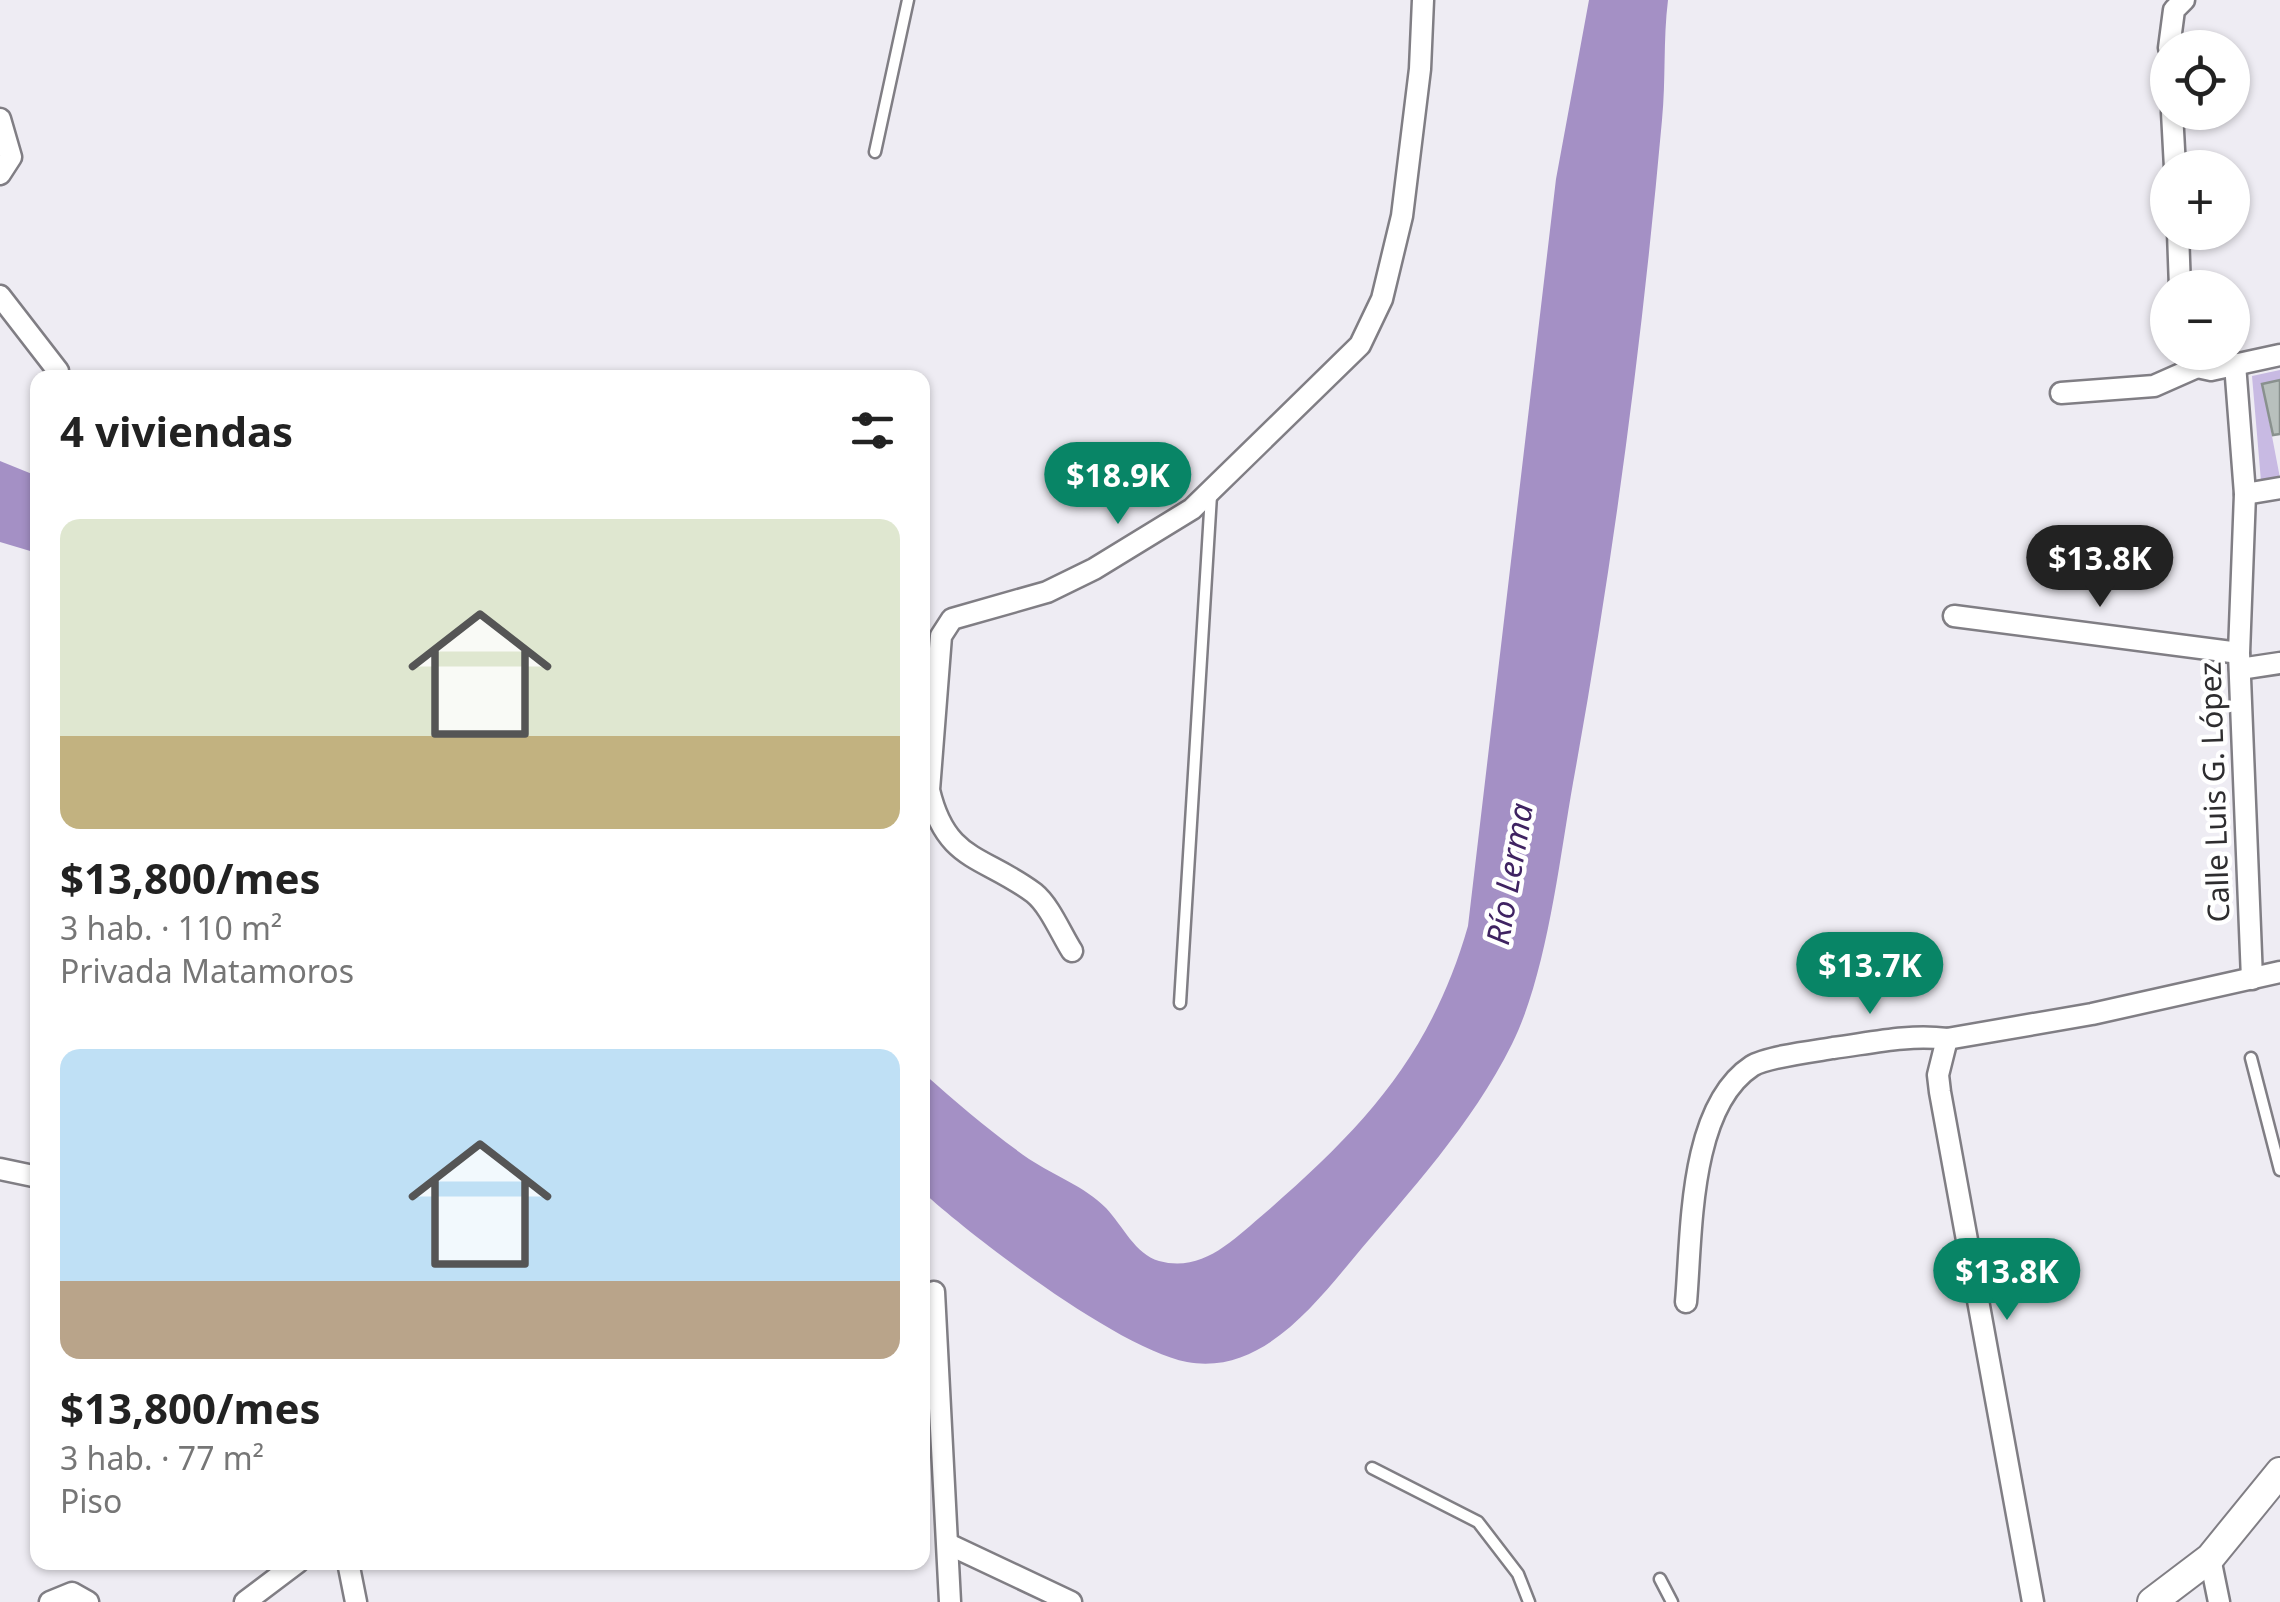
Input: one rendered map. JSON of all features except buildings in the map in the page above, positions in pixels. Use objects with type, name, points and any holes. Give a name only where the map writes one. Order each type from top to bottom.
[{"type":"main road","points":[[2152,1602],[2210,1558],[2280,1472]]},
{"type":"street","points":[[930,777],[941,636],[952,619],[1046,592],[1094,569],[1211,494],[1351,356],[1369,332],[1382,299],[1402,216],[1420,69],[1423,0]]},
{"type":"street","points":[[2172,30],[2174,10],[2184,0]]},
{"type":"street","points":[[0,119],[10,157],[0,174]]},
{"type":"street","points":[[0,296],[57,370]]},
{"type":"street","points":[[2250,361],[2280,355]]},
{"type":"street","points":[[2062,392],[2154,386],[2177,370]]},
{"type":"street","name":"Calle Luis G. López","points":[[2234,370],[2244,494],[2239,661],[2252,979]]},
{"type":"street","points":[[2244,494],[2280,488]]},
{"type":"street","points":[[1954,616],[2239,661],[2280,663]]},
{"type":"street","points":[[930,794],[947,838],[964,855],[1039,897],[1072,951]]},
{"type":"street","points":[[1686,1302],[1704,1141],[1724,1096],[1752,1066],[1906,1038],[1947,1039],[2280,972]]},
{"type":"street","points":[[1947,1039],[1940,1055],[1940,1092],[2032,1602]]},
{"type":"street","points":[[0,1169],[30,1175]]},
{"type":"street","points":[[934,1292],[950,1602]]},
{"type":"street","points":[[948,1544],[1071,1602]]},
{"type":"street","points":[[2210,1558],[2219,1602]]},
{"type":"street","points":[[245,1602],[287,1570]]},
{"type":"street","points":[[350,1570],[356,1602]]},
{"type":"street","points":[[50,1602],[72,1593],[88,1602]]},
{"type":"lane","points":[[875,152],[908,0]]},
{"type":"lane","points":[[1180,1003],[1211,494]]},
{"type":"lane","points":[[2251,1058],[2280,1170]]},
{"type":"lane","points":[[1372,1468],[1478,1522],[1518,1574],[1528,1602]]},
{"type":"lane","points":[[1660,1579],[1672,1602]]},
{"type":"shaded area","points":[[2280,370],[2280,380],[2262,384],[2280,478],[2261,481],[2252,376]]},
{"type":"water","name":"Río Lerma","points":[[1589,0],[1668,0],[1663,105],[1625,453],[1557,882],[1524,1016],[1496,1074],[1459,1130],[1301,1317],[1260,1348],[1237,1358],[1213,1363],[1187,1362],[1158,1353],[1049,1290],[930,1198],[930,1079],[1015,1149],[1097,1200],[1143,1252],[1159,1261],[1175,1263],[1204,1258],[1242,1233],[1333,1150],[1390,1086],[1435,1013],[1468,926],[1556,179]]},
{"type":"water","points":[[0,461],[30,473],[30,551],[0,542]]}]
